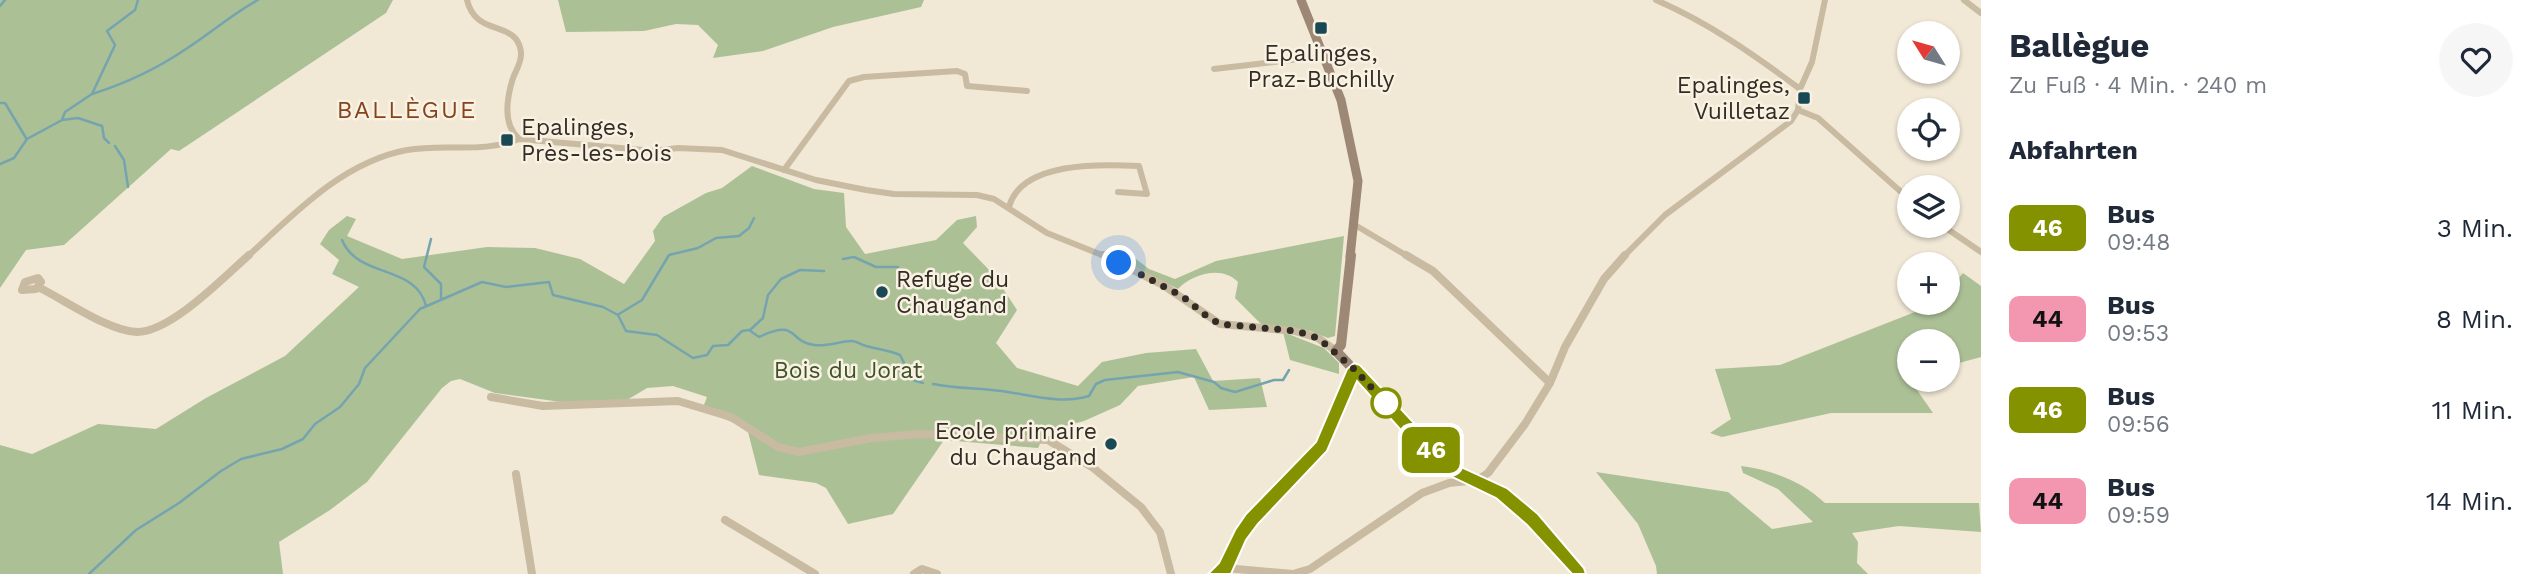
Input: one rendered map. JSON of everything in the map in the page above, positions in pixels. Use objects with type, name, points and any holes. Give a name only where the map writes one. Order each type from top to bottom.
[{"type":"street","points":[[467,0],[473,19],[507,32],[519,45],[521,61],[513,79],[508,114],[512,133],[519,139]]},
{"type":"street","points":[[1301,0],[1341,100],[1358,181],[1341,345],[1336,351]]},
{"type":"street","points":[[1656,0],[1695,17],[1734,40],[1800,89]]},
{"type":"street","points":[[1354,369],[1321,446],[1252,519],[1221,571],[1293,574],[1310,569],[1422,493],[1449,483],[1478,480],[1504,454],[1550,383],[1565,347],[1604,279],[1618,262],[1665,215],[1791,121],[1798,110],[1800,89],[1812,62],[1825,0]]},
{"type":"street","points":[[1964,0],[1981,13]]},
{"type":"street","points":[[1214,69],[1325,56]]},
{"type":"street","points":[[783,170],[849,80],[957,71],[965,74],[967,86],[976,89],[1027,91]]},
{"type":"street","points":[[1798,110],[1818,118],[1897,187]]},
{"type":"street","points":[[38,287],[128,331],[148,331],[164,323],[227,275],[315,194],[378,159],[415,148],[489,147],[519,139],[654,151],[713,149],[734,153],[816,180],[866,190],[894,194],[977,195],[1009,206],[1047,233],[1097,252],[1163,285],[1220,324],[1296,331],[1318,338],[1336,351],[1422,442],[1457,472],[1502,493],[1532,519],[1578,574]]},
{"type":"street","points":[[1009,206],[1012,193],[1017,187],[1068,166],[1087,163],[1139,166],[1147,194],[1118,192]]},
{"type":"street","points":[[1355,225],[1433,271],[1550,383]]},
{"type":"street","points":[[1960,238],[1981,252]]},
{"type":"street","points":[[491,397],[542,406],[678,401],[731,417],[778,447],[799,452],[871,438],[920,435],[1048,440],[1064,447],[1112,483],[1150,517],[1164,541],[1171,574]]},
{"type":"street","points":[[516,474],[531,574]]},
{"type":"street","points":[[725,520],[815,574]]},
{"type":"street","points":[[914,574],[922,569],[937,574]]},
{"type":"green space","points":[[0,0],[393,0],[386,13],[179,151],[171,149],[64,245],[26,250],[0,288]]},
{"type":"green space","points":[[558,0],[924,0],[921,7],[833,27],[763,51],[713,58],[718,45],[698,25],[676,24],[644,31],[566,32]]},
{"type":"green space","name":"Bois du Jorat","points":[[752,166],[814,189],[844,193],[846,227],[865,254],[936,240],[957,220],[976,216],[977,227],[963,243],[994,275],[1017,310],[996,343],[1017,368],[1078,386],[1102,362],[1146,353],[1196,349],[1213,381],[1260,378],[1267,407],[1209,410],[1194,377],[1138,386],[1120,405],[1084,421],[1046,431],[1038,448],[944,440],[893,514],[848,524],[826,488],[816,483],[759,475],[747,428],[702,410],[707,397],[673,386],[647,388],[627,400],[569,403],[495,393],[460,379],[451,381],[442,388],[367,482],[330,510],[279,542],[283,574],[0,574],[0,445],[32,454],[98,424],[156,429],[206,398],[285,356],[359,287],[332,274],[339,260],[320,244],[329,230],[347,216],[356,219],[347,236],[402,259],[487,247],[535,248],[580,259],[624,284],[655,241],[653,231],[663,217],[706,193],[722,188]]},
{"type":"green space","points":[[1344,236],[1335,336],[1328,338],[1310,331],[1262,325],[1235,298],[1238,282],[1224,274],[1199,276],[1178,289],[1111,255],[1123,249],[1149,269],[1175,279],[1216,261]]},
{"type":"green space","points":[[1963,273],[1981,286],[1981,357],[1960,363],[1960,329],[1897,329],[1897,392],[1918,392],[1933,413],[1831,413],[1722,437],[1710,433],[1731,419],[1715,369],[1780,365],[1907,315],[1960,315],[1960,277]]},
{"type":"green space","points":[[1283,332],[1324,348],[1339,363],[1339,374],[1290,360]]},
{"type":"green space","points":[[1741,466],[1786,478],[1807,488],[1825,503],[1979,503],[1981,532],[1899,526],[1852,533],[1858,542],[1857,563],[1868,574],[1657,574],[1638,524],[1596,472],[1728,492],[1772,529],[1813,522],[1778,489],[1743,473]]},
{"type":"waterway","points":[[0,6],[5,0]]},
{"type":"waterway","points":[[92,94],[115,45],[107,31],[135,10],[138,0]]},
{"type":"waterway","points":[[92,94],[164,63],[258,0]]},
{"type":"waterway","points":[[62,120],[65,112],[92,94]]},
{"type":"waterway","points":[[0,103],[5,103],[26,138]]},
{"type":"waterway","points":[[62,120],[78,118],[102,126],[104,138],[109,143]]},
{"type":"waterway","points":[[0,164],[14,158],[27,139],[62,120]]},
{"type":"waterway","points":[[115,146],[124,160],[128,187]]},
{"type":"waterway","points":[[619,314],[642,300],[669,255],[698,248],[716,238],[739,236],[749,228],[754,218]]},
{"type":"waterway","points":[[431,239],[424,267],[441,284],[441,299]]},
{"type":"waterway","points":[[342,240],[360,261],[411,283],[426,306]]},
{"type":"waterway","points":[[843,259],[854,257],[876,267],[898,267]]},
{"type":"waterway","points":[[750,330],[763,318],[768,295],[781,279],[800,270],[824,271]]},
{"type":"waterway","points":[[89,574],[136,530],[179,503],[221,471],[241,459],[282,449],[303,439],[315,424],[340,407],[359,384],[365,368],[420,309],[482,282],[506,287],[549,282],[553,295],[603,307],[618,315],[626,331],[657,335],[693,358],[707,355],[713,346],[728,345],[742,331],[749,330],[759,337],[787,330],[800,340],[814,345],[852,341],[900,355],[913,380],[923,383]]},
{"type":"waterway","points":[[933,384],[1069,399],[1089,396],[1096,384],[1105,380],[1178,372],[1214,382],[1221,388],[1235,392],[1274,380],[1283,380],[1289,370]]},
{"type":"bus line","name":"46","points":[[1217,574],[1225,568],[1252,519],[1307,464],[1321,446],[1335,419],[1354,369],[1422,442],[1457,472],[1502,493],[1532,519],[1578,574]]},
{"type":"place","name":"Epalinges, Praz-Buchilly","points":[[1321,28]]},
{"type":"place","name":"Epalinges, Vuilletaz","points":[[1804,98]]},
{"type":"place","name":"Epalinges, Près-les-bois","points":[[507,140]]},
{"type":"place","name":"Refuge du Chaugand","points":[[882,292]]},
{"type":"place","name":"Ecole primaire du Chaugand","points":[[1111,444]]},
{"type":"district","name":"BALLÈGUE","points":[[407,110]]},
{"type":"route","points":[[1119,263],[1182,296],[1196,309],[1220,324],[1296,331],[1318,338],[1328,344],[1389,406],[1386,403]]}]
